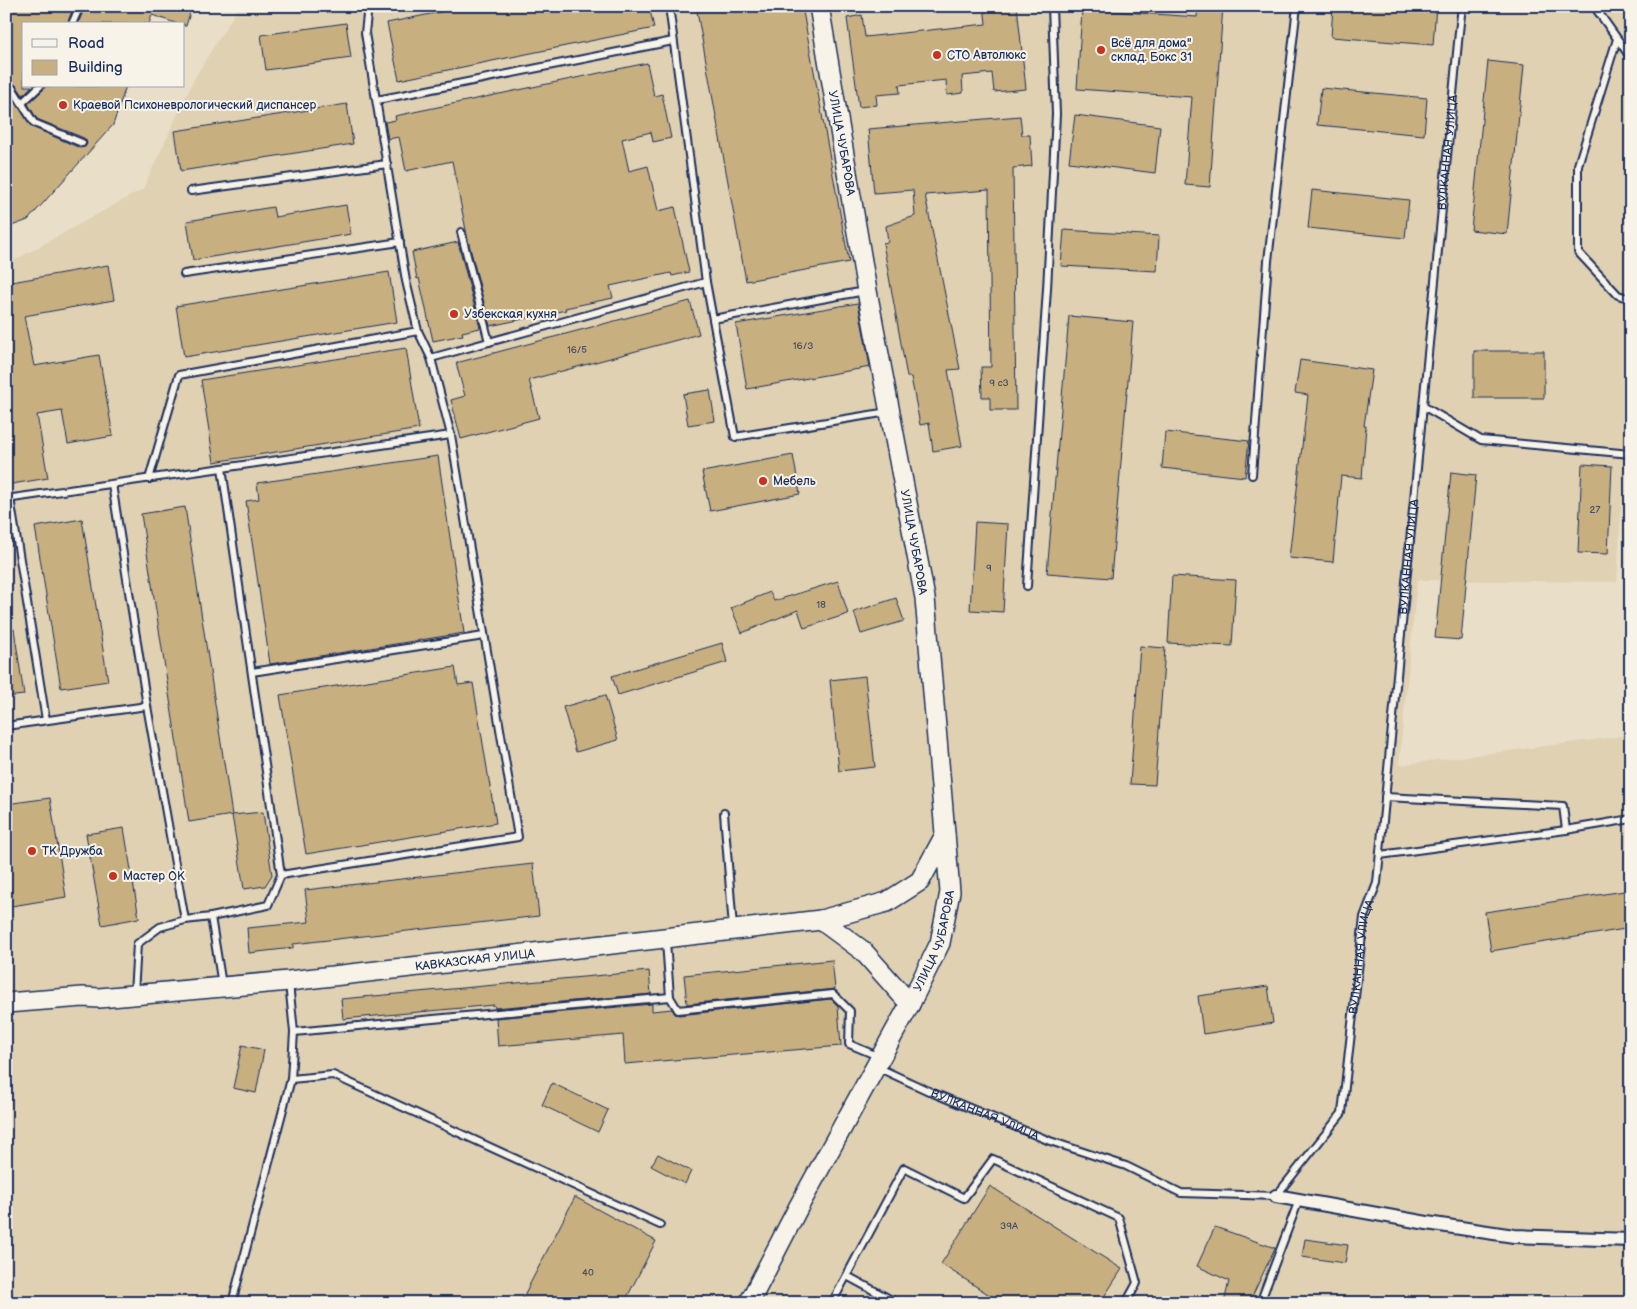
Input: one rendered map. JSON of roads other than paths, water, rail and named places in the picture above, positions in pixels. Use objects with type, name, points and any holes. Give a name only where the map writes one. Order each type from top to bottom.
[{"type":"main road","name":"УЛИЦА ЧУБАРОВА","points":[[819,6],[867,291],[925,598],[950,892],[940,943],[910,1004],[878,1062]]},
{"type":"main road","name":"КАВКАЗСКАЯ УЛИЦА","points":[[6,1003],[289,981],[821,920],[888,902],[920,881],[945,835]]},
{"type":"main road","points":[[821,920],[863,951],[910,1004]]},
{"type":"main road","points":[[749,1303],[799,1206],[878,1062]]},
{"type":"street","points":[[1276,1196],[1427,1223],[1514,1236],[1631,1240]]},
{"type":"lane","points":[[73,22],[80,6]]},
{"type":"lane","points":[[281,875],[518,837],[451,435],[431,358],[418,331],[406,281],[365,33],[368,6]]},
{"type":"lane","points":[[669,6],[706,282],[734,437],[890,412]]},
{"type":"lane","points":[[1027,586],[1048,279],[1056,114],[1052,6]]},
{"type":"lane","points":[[1252,475],[1268,261],[1297,6]]},
{"type":"lane","name":"ВУЛКАННАЯ УЛИЦА","points":[[670,997],[678,1010],[833,994],[850,1011],[848,1044],[934,1093],[1050,1141],[1126,1166],[1181,1193],[1276,1196],[1342,1113],[1364,917],[1377,882],[1462,6]]},
{"type":"lane","points":[[1594,6],[1631,58]]},
{"type":"lane","points":[[1617,39],[1578,166],[1578,252],[1618,295],[1631,299]]},
{"type":"lane","points":[[377,100],[673,41]]},
{"type":"lane","points":[[6,84],[13,89],[34,123],[82,144]]},
{"type":"lane","points":[[22,103],[38,88]]},
{"type":"lane","points":[[191,191],[386,164]]},
{"type":"lane","points":[[461,232],[489,342]]},
{"type":"lane","points":[[184,274],[400,242]]},
{"type":"lane","points":[[431,358],[706,282]]},
{"type":"lane","points":[[713,319],[867,291]]},
{"type":"lane","points":[[148,479],[179,375],[418,331]]},
{"type":"lane","points":[[1423,406],[1481,440],[1631,454]]},
{"type":"lane","points":[[46,720],[8,498],[451,435]]},
{"type":"lane","points":[[134,994],[138,944],[160,928],[185,920],[211,917],[268,905],[281,875],[222,468]]},
{"type":"lane","points":[[112,484],[147,706],[185,920]]},
{"type":"lane","points":[[252,672],[484,636]]},
{"type":"lane","points":[[6,726],[147,706]]},
{"type":"lane","points":[[1385,797],[1562,806],[1566,830]]},
{"type":"lane","points":[[724,813],[733,929]]},
{"type":"lane","points":[[1380,854],[1566,830],[1631,819]]},
{"type":"lane","points":[[211,917],[223,987]]},
{"type":"lane","points":[[294,1032],[670,997],[665,937]]},
{"type":"lane","points":[[232,1303],[291,1078],[294,1032],[289,981]]},
{"type":"lane","points":[[291,1078],[333,1076],[660,1225]]},
{"type":"lane","points":[[832,1303],[904,1168],[964,1198],[993,1159],[1119,1218],[1138,1282],[1126,1303]]},
{"type":"lane","points":[[1260,1303],[1299,1200]]},
{"type":"lane","points":[[846,1276],[897,1303]]},
{"type":"place","name":"Всё для дома\" склад. Бокс 31","points":[[1101,50]]},
{"type":"place","name":"СТО Автолюкс","points":[[937,55]]},
{"type":"place","name":"Краевой Психоневрологический диспансер","points":[[63,105]]},
{"type":"place","name":"Узбекская кухня","points":[[454,314]]},
{"type":"place","name":"Мебель","points":[[763,481]]},
{"type":"place","name":"ТК Дружба","points":[[32,851]]},
{"type":"place","name":"Мастер ОК","points":[[113,876]]}]
